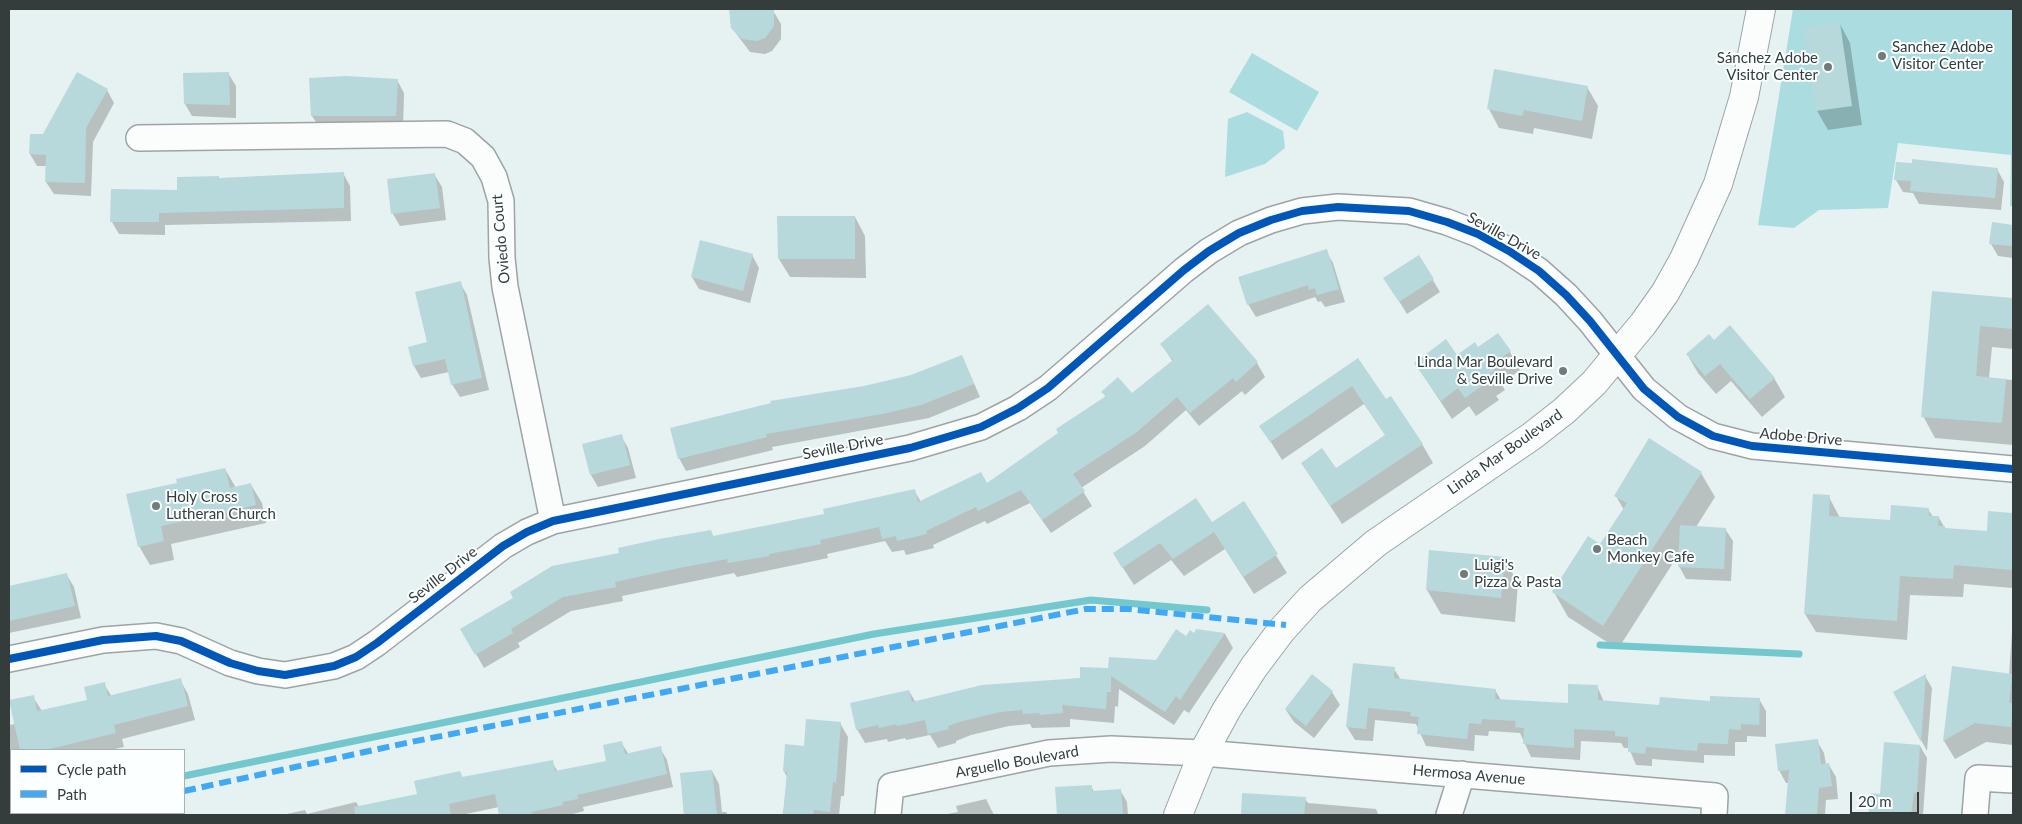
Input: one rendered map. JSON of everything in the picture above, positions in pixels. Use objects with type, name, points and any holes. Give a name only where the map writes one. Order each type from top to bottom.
[{"type":"street","name":"Linda Mar Boulevard","points":[[1178,815],[1203,753],[1254,667],[1281,631],[1310,599],[1376,543],[1545,426],[1594,383],[1618,355],[1665,293],[1702,222],[1718,184],[1744,97],[1761,9]]},
{"type":"street","name":"Oviedo Court","points":[[139,138],[447,134],[466,141],[483,157],[494,177],[501,201],[502,258],[505,287],[553,521]]},
{"type":"street","name":"Seville Drive","points":[[9,659],[103,640],[156,636],[181,641],[230,663],[258,671],[285,675],[317,670],[356,657],[503,546],[527,532],[553,521],[910,448],[981,427],[1018,408],[1048,388],[1184,270],[1209,252],[1247,230],[1271,220],[1302,211],[1338,207],[1410,212],[1447,222],[1478,234],[1539,271],[1566,295],[1618,355]]},
{"type":"street","name":"Adobe Drive","points":[[1618,355],[1644,389],[1678,417],[1713,436],[1752,446],[2013,469]]},
{"type":"street","name":"Arguello Boulevard","points":[[888,815],[891,786],[1049,753],[1111,749],[1203,753]]},
{"type":"street","name":"Hermosa Avenue","points":[[1203,753],[1715,796],[1714,815]]},
{"type":"street","points":[[1449,815],[1462,774]]},
{"type":"street","points":[[1975,815],[1978,778],[2013,780]]},
{"type":"shaded area","points":[[1793,9],[2013,9],[2013,206],[2010,206],[2011,155],[1898,143],[1888,208],[1819,210],[1794,228],[1758,225]]},
{"type":"shaded area","points":[[1252,53],[1319,92],[1297,131],[1229,92]]},
{"type":"shaded area","points":[[1247,112],[1283,131],[1285,148],[1265,164],[1225,177],[1228,119]]},
{"type":"building","points":[[729,9],[774,9],[774,26],[765,38],[757,41],[742,39],[731,28]]},
{"type":"building","name":"Sánchez Adobe Visitor Center","points":[[1840,23],[1852,106],[1816,111],[1804,28]]},
{"type":"building","points":[[1494,69],[1588,86],[1582,121],[1524,110],[1522,116],[1487,109]]},
{"type":"building","points":[[77,72],[108,89],[86,128],[85,183],[45,182],[46,155],[29,154],[30,134],[43,134]]},
{"type":"building","points":[[229,72],[230,105],[184,104],[183,73]]},
{"type":"building","points":[[346,76],[398,79],[396,116],[311,116],[309,78]]},
{"type":"building","points":[[1912,159],[1998,168],[1995,198],[1910,191],[1911,181],[1894,180],[1896,162],[1912,163]]},
{"type":"building","points":[[344,172],[344,208],[159,213],[159,222],[110,222],[111,189],[177,190],[177,177],[219,176],[219,178]]},
{"type":"building","points":[[435,173],[440,208],[391,214],[387,179]]},
{"type":"building","points":[[777,216],[855,216],[855,259],[778,259]]},
{"type":"building","points":[[1992,222],[2013,225],[2013,246],[1989,244]]},
{"type":"building","points":[[700,240],[753,254],[743,291],[691,277]]},
{"type":"building","points":[[1327,249],[1339,289],[1317,295],[1315,288],[1309,290],[1308,285],[1247,305],[1238,277]]},
{"type":"building","points":[[1419,255],[1434,279],[1399,302],[1383,278]]},
{"type":"building","points":[[461,281],[482,378],[451,385],[445,359],[413,366],[408,347],[427,342],[415,292]]},
{"type":"building","points":[[1932,291],[2013,298],[2013,329],[1980,326],[1976,376],[2006,379],[2002,423],[1921,417]]},
{"type":"building","points":[[1208,304],[1258,362],[1236,382],[1233,378],[1190,413],[1177,397],[1137,432],[1073,474],[1085,491],[1042,520],[1021,490],[978,511],[976,507],[926,531],[927,534],[897,541],[896,536],[882,539],[879,527],[820,540],[821,544],[769,554],[769,556],[728,563],[727,559],[679,568],[615,582],[616,587],[563,597],[511,629],[513,633],[475,655],[460,629],[513,598],[510,592],[552,566],[619,553],[618,548],[659,539],[711,530],[713,536],[824,514],[823,509],[915,489],[918,502],[981,472],[987,483],[1058,433],[1056,429],[1106,396],[1101,392],[1118,377],[1132,393],[1173,360],[1160,344]]},
{"type":"building","points":[[1730,325],[1775,378],[1750,399],[1720,364],[1705,376],[1686,354],[1709,334],[1714,340]]},
{"type":"building","points":[[1498,333],[1511,351],[1491,365],[1495,370],[1486,377],[1489,381],[1465,398],[1458,388],[1441,401],[1414,363],[1446,339],[1457,355],[1475,342],[1478,347]]},
{"type":"building","points":[[962,355],[974,384],[921,405],[882,414],[766,434],[767,437],[678,459],[670,428],[771,403],[770,401],[864,386],[911,375]]},
{"type":"building","points":[[1358,358],[1386,399],[1391,396],[1423,444],[1330,506],[1301,463],[1322,448],[1336,468],[1385,435],[1352,386],[1270,442],[1259,426]]},
{"type":"building","points":[[622,434],[630,465],[590,475],[582,444]]},
{"type":"building","points":[[1649,438],[1702,472],[1603,626],[1552,592],[1588,536],[1600,544],[1627,503],[1614,496]]},
{"type":"building","points":[[225,468],[230,488],[251,483],[256,505],[161,526],[164,541],[138,547],[126,494],[177,483],[176,479]]},
{"type":"building","points":[[1813,494],[1830,495],[1829,516],[1890,520],[1891,505],[1929,508],[1929,516],[1939,516],[1938,526],[1945,526],[1945,528],[1987,531],[1988,511],[2012,513],[2013,570],[1954,565],[1953,579],[1900,576],[1897,621],[1804,614]]},
{"type":"building","points":[[1196,498],[1212,522],[1244,501],[1278,554],[1243,577],[1214,532],[1173,559],[1160,543],[1122,568],[1113,553]]},
{"type":"building","points":[[1680,525],[1726,528],[1724,569],[1678,567]]},
{"type":"building","points":[[1429,550],[1505,557],[1501,598],[1426,590]]},
{"type":"building","points":[[67,573],[75,606],[9,621],[9,586]]},
{"type":"building","points":[[1176,629],[1186,636],[1190,630],[1194,633],[1196,629],[1225,633],[1180,700],[1176,696],[1165,712],[1111,676],[1111,692],[1107,692],[1106,709],[1062,705],[1063,713],[1039,715],[1040,713],[1023,714],[1022,710],[1000,712],[963,721],[948,726],[949,729],[928,734],[925,720],[897,726],[896,724],[879,728],[878,725],[856,730],[850,703],[909,690],[912,702],[982,685],[1080,678],[1080,667],[1108,668],[1109,657],[1156,660]]},
{"type":"building","points":[[1353,663],[1395,667],[1394,678],[1496,689],[1495,699],[1568,703],[1568,684],[1598,685],[1598,700],[1659,705],[1660,697],[1710,701],[1710,696],[1760,698],[1759,725],[1741,724],[1741,730],[1729,729],[1728,744],[1698,743],[1697,751],[1646,747],[1645,754],[1628,752],[1628,737],[1615,736],[1615,731],[1574,729],[1574,748],[1523,744],[1524,728],[1515,727],[1516,721],[1482,719],[1481,724],[1469,723],[1467,739],[1417,734],[1419,717],[1410,716],[1411,712],[1368,708],[1366,729],[1346,727]]},
{"type":"building","points":[[1952,666],[2012,674],[2009,703],[2013,703],[2011,727],[1975,723],[1943,741]]},
{"type":"building","points":[[1312,674],[1333,691],[1306,726],[1285,709]]},
{"type":"building","points":[[1926,674],[1921,742],[1893,692]]},
{"type":"building","points":[[181,678],[188,706],[114,725],[116,733],[49,749],[20,749],[9,700],[34,695],[37,711],[87,700],[84,687],[105,682],[108,696]]},
{"type":"building","points":[[806,719],[841,722],[836,783],[833,782],[830,812],[814,810],[813,815],[783,815],[787,772],[783,771],[785,744],[804,746]]},
{"type":"building","points":[[1818,739],[1821,764],[1829,763],[1832,786],[1819,788],[1817,815],[1785,815],[1789,770],[1778,771],[1775,744]]},
{"type":"building","points":[[622,741],[625,754],[661,746],[667,774],[577,795],[578,799],[562,802],[563,805],[531,812],[532,815],[499,815],[495,794],[449,804],[451,815],[355,815],[354,807],[417,794],[414,781],[460,771],[462,777],[553,760],[555,771],[606,761],[603,745]]},
{"type":"building","points":[[1884,742],[1920,745],[1917,793],[1914,793],[1911,815],[1868,815],[1871,793],[1880,794]]},
{"type":"building","points":[[712,770],[717,815],[684,815],[680,773]]},
{"type":"building","points":[[1092,785],[1092,791],[1121,789],[1123,815],[1057,815],[1055,787]]},
{"type":"building","points":[[1242,793],[1306,797],[1304,815],[1241,815]]},
{"type":"waterway","points":[[185,776],[874,634],[1091,600],[1207,610]]},
{"type":"waterway","points":[[1600,645],[1799,654]]},
{"type":"marked path","points":[[185,791],[411,742],[1086,609],[1128,609],[1286,625]]},
{"type":"marked path","points":[[72,815],[78,814]]},
{"type":"cycle path","points":[[9,659],[103,640],[156,636],[181,641],[230,663],[258,671],[285,675],[334,666],[356,657],[377,643],[503,546],[527,532],[553,521],[910,448],[981,427],[1018,408],[1048,388],[1184,270],[1209,251],[1239,233],[1271,220],[1302,211],[1338,207],[1409,211],[1447,222],[1478,234],[1509,251],[1539,271],[1566,295],[1590,321],[1644,389],[1678,417],[1713,436],[1752,446],[2013,469]]},
{"type":"place","name":"Sanchez Adobe Visitor Center","points":[[1882,56]]},
{"type":"place","name":"Sánchez Adobe Visitor Center","points":[[1828,67]]},
{"type":"place","name":"Linda Mar Boulevard & Seville Drive","points":[[1563,371]]},
{"type":"place","name":"Holy Cross Lutheran Church","points":[[156,506]]},
{"type":"place","name":"Beach Monkey Cafe","points":[[1597,549]]},
{"type":"place","name":"Luigi's Pizza & Pasta","points":[[1464,574]]}]
